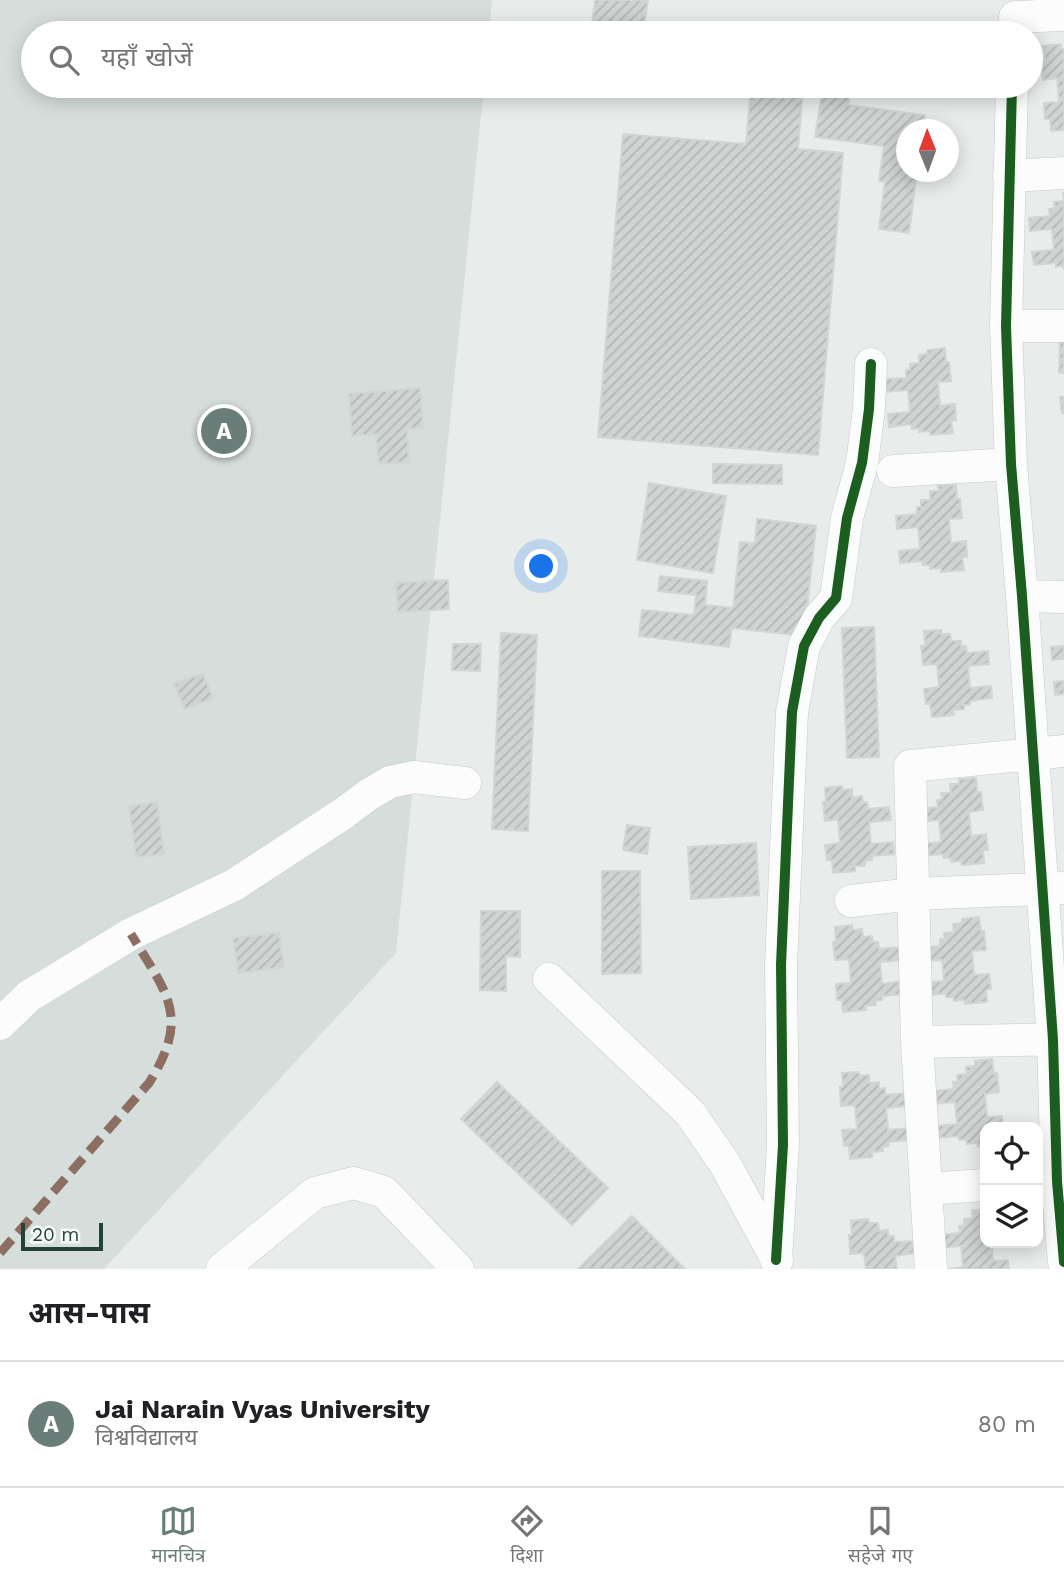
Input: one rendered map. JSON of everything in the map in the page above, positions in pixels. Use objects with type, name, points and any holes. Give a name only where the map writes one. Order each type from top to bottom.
[{"type":"street","points":[[1015,17],[1064,15]]},
{"type":"street","points":[[1012,98],[1006,326],[1011,464],[1033,754],[1052,888],[1058,1040],[1053,1182],[1064,1262]]},
{"type":"street","points":[[1009,176],[1064,173]]},
{"type":"street","points":[[1006,326],[1064,326]]},
{"type":"street","points":[[781,1264],[781,965],[793,712],[804,646],[819,618],[836,598],[847,518],[862,463],[871,364]]},
{"type":"street","points":[[893,471],[1011,464]]},
{"type":"street","points":[[1022,596],[1064,597]]},
{"type":"street","points":[[931,1269],[917,1042],[910,766],[1064,751]]},
{"type":"street","points":[[0,1024],[29,996],[131,934],[234,885],[390,782],[414,777],[465,783]]},
{"type":"street","points":[[851,901],[913,894],[1052,888]]},
{"type":"street","points":[[549,979],[690,1113],[725,1164],[781,1264]]},
{"type":"street","points":[[917,1042],[1058,1040]]},
{"type":"street","points":[[222,1269],[315,1193],[354,1183],[384,1192],[458,1269]]},
{"type":"street","points":[[926,1189],[980,1185]]},
{"type":"shaded area","points":[[0,0],[492,0],[490,21],[21,21],[21,98],[483,98],[396,953],[104,1269],[0,1269]]},
{"type":"building","points":[[595,0],[648,0],[645,21],[592,21]]},
{"type":"building","points":[[1061,44],[1061,49],[1064,49],[1064,130],[1051,131],[1050,119],[1045,119],[1044,103],[1059,102],[1057,78],[1043,80],[1043,46]]},
{"type":"building","points":[[750,98],[802,98],[798,149],[843,153],[818,455],[598,437],[623,134],[746,144]]},
{"type":"building","points":[[821,98],[849,98],[848,105],[925,115],[924,119],[896,119],[896,182],[916,182],[909,233],[879,229],[885,182],[879,181],[884,146],[815,137]]},
{"type":"building","points":[[1064,201],[1064,270],[1063,266],[1056,267],[1056,263],[1034,265],[1032,252],[1054,250],[1052,229],[1030,231],[1029,218],[1050,216],[1049,209],[1055,208],[1054,202]]},
{"type":"building","points":[[1064,339],[1064,373],[1059,373],[1060,340]]},
{"type":"building","points":[[945,348],[951,381],[938,382],[940,406],[955,404],[956,420],[951,421],[953,433],[930,435],[930,431],[919,432],[919,428],[912,429],[911,424],[889,427],[888,414],[910,412],[908,390],[886,392],[885,379],[906,378],[906,370],[910,370],[910,364],[919,363],[919,355],[928,354],[927,350]]},
{"type":"building","points":[[420,388],[423,428],[407,429],[409,462],[379,464],[376,434],[352,436],[349,394]]},
{"type":"building","points":[[1060,397],[1064,397],[1064,413],[1062,413]]},
{"type":"building","points":[[713,464],[782,465],[782,484],[713,483]]},
{"type":"building","points":[[649,483],[726,496],[713,573],[637,560]]},
{"type":"building","points":[[956,485],[962,518],[949,519],[951,543],[966,541],[967,557],[962,557],[964,570],[941,572],[941,568],[930,569],[930,565],[923,565],[922,561],[900,563],[899,551],[920,549],[918,527],[897,529],[896,516],[917,514],[921,500],[930,500],[930,491],[939,491],[938,486]]},
{"type":"building","points":[[757,519],[816,526],[804,636],[732,628],[729,647],[639,636],[642,610],[694,615],[696,595],[658,591],[660,576],[707,581],[705,605],[733,608],[740,542],[755,544]]},
{"type":"building","points":[[448,580],[449,609],[398,612],[396,583]]},
{"type":"building","points":[[874,627],[879,757],[847,758],[842,628]]},
{"type":"building","points":[[941,630],[941,634],[950,634],[951,641],[961,641],[961,646],[966,646],[967,653],[988,651],[989,664],[968,666],[970,688],[991,686],[992,698],[970,701],[970,705],[964,705],[964,709],[953,710],[954,715],[932,717],[930,704],[926,704],[924,689],[939,687],[937,664],[923,665],[921,646],[925,646],[924,631]]},
{"type":"building","points":[[501,633],[537,635],[528,831],[492,829]]},
{"type":"building","points":[[453,644],[481,644],[480,671],[452,670]]},
{"type":"building","points":[[1064,646],[1064,659],[1052,660],[1051,647]]},
{"type":"building","points":[[203,673],[213,698],[185,709],[174,684]]},
{"type":"building","points":[[1064,681],[1064,694],[1055,695],[1054,682]]},
{"type":"building","points":[[976,778],[983,810],[969,812],[971,836],[986,834],[988,850],[983,850],[984,863],[962,865],[961,861],[951,862],[950,858],[943,858],[943,854],[921,856],[920,844],[941,842],[939,820],[918,822],[917,809],[938,807],[937,800],[942,800],[941,793],[951,793],[950,784],[959,784],[959,779]]},
{"type":"building","points":[[842,786],[843,790],[852,789],[852,798],[862,796],[868,809],[889,807],[891,820],[869,822],[871,844],[893,842],[894,854],[872,856],[872,860],[865,861],[865,866],[855,866],[855,871],[833,873],[832,860],[827,860],[825,845],[840,843],[838,819],[825,821],[823,802],[826,802],[825,788]]},
{"type":"building","points":[[157,802],[164,854],[136,857],[129,806]]},
{"type":"building","points":[[627,825],[650,828],[647,854],[623,850]]},
{"type":"building","points":[[756,843],[759,895],[691,899],[688,847]]},
{"type":"building","points":[[602,871],[640,871],[641,973],[602,974]]},
{"type":"building","points":[[481,911],[520,911],[520,957],[506,956],[506,991],[480,990]]},
{"type":"building","points":[[979,917],[986,950],[972,951],[974,975],[989,974],[991,989],[986,990],[987,1002],[965,1004],[964,1000],[954,1001],[953,997],[946,997],[946,993],[924,996],[923,983],[944,981],[942,960],[921,961],[920,948],[940,946],[940,939],[945,939],[944,933],[954,932],[953,924],[962,923],[962,919]]},
{"type":"building","points":[[852,925],[853,930],[862,929],[863,937],[872,936],[873,942],[878,942],[879,949],[900,947],[901,960],[880,962],[882,984],[903,981],[904,994],[882,996],[882,1000],[875,1001],[876,1005],[865,1006],[866,1010],[843,1012],[842,1000],[837,1000],[836,984],[851,983],[849,959],[835,960],[833,942],[836,941],[835,927]]},
{"type":"building","points":[[279,933],[284,967],[238,973],[233,938]]},
{"type":"building","points":[[992,1059],[999,1092],[985,1094],[987,1117],[1002,1116],[1003,1122],[980,1122],[978,1147],[977,1143],[967,1144],[966,1139],[959,1140],[959,1136],[937,1138],[936,1126],[957,1124],[955,1102],[934,1104],[933,1091],[954,1089],[953,1082],[958,1082],[957,1075],[967,1074],[966,1067],[975,1066],[975,1061]]},
{"type":"building","points":[[859,1072],[860,1076],[869,1075],[869,1083],[879,1082],[879,1089],[885,1088],[885,1095],[906,1093],[907,1106],[886,1108],[888,1130],[909,1128],[911,1140],[888,1142],[889,1146],[882,1147],[883,1151],[872,1152],[872,1157],[850,1159],[849,1146],[844,1146],[842,1130],[857,1129],[855,1105],[841,1106],[840,1087],[843,1087],[842,1073]]},
{"type":"building","points":[[497,1082],[608,1188],[572,1225],[461,1119]]},
{"type":"building","points":[[972,1210],[980,1210],[980,1248],[992,1248],[993,1261],[1008,1260],[1009,1269],[948,1269],[963,1267],[961,1246],[940,1248],[939,1235],[960,1233],[959,1226],[964,1225],[964,1219],[973,1218]]},
{"type":"building","points":[[632,1216],[685,1269],[578,1269]]},
{"type":"building","points":[[868,1219],[869,1223],[878,1223],[879,1231],[888,1230],[888,1236],[894,1236],[894,1242],[915,1241],[916,1253],[895,1256],[897,1269],[866,1269],[864,1253],[850,1254],[849,1235],[852,1235],[851,1221]]},
{"type":"marked path","points":[[0,1253],[149,1083],[162,1060],[169,1040],[169,1006],[164,990],[131,934]]},
{"type":"cycle path","points":[[1012,98],[1006,326],[1011,464],[1053,1040],[1057,1181],[1064,1262]]},
{"type":"cycle path","points":[[776,1260],[783,1145],[781,965],[792,712],[804,646],[819,618],[836,598],[847,518],[862,463],[871,364]]},
{"type":"place","name":"Jai Narain Vyas University","points":[[224,431]]}]
